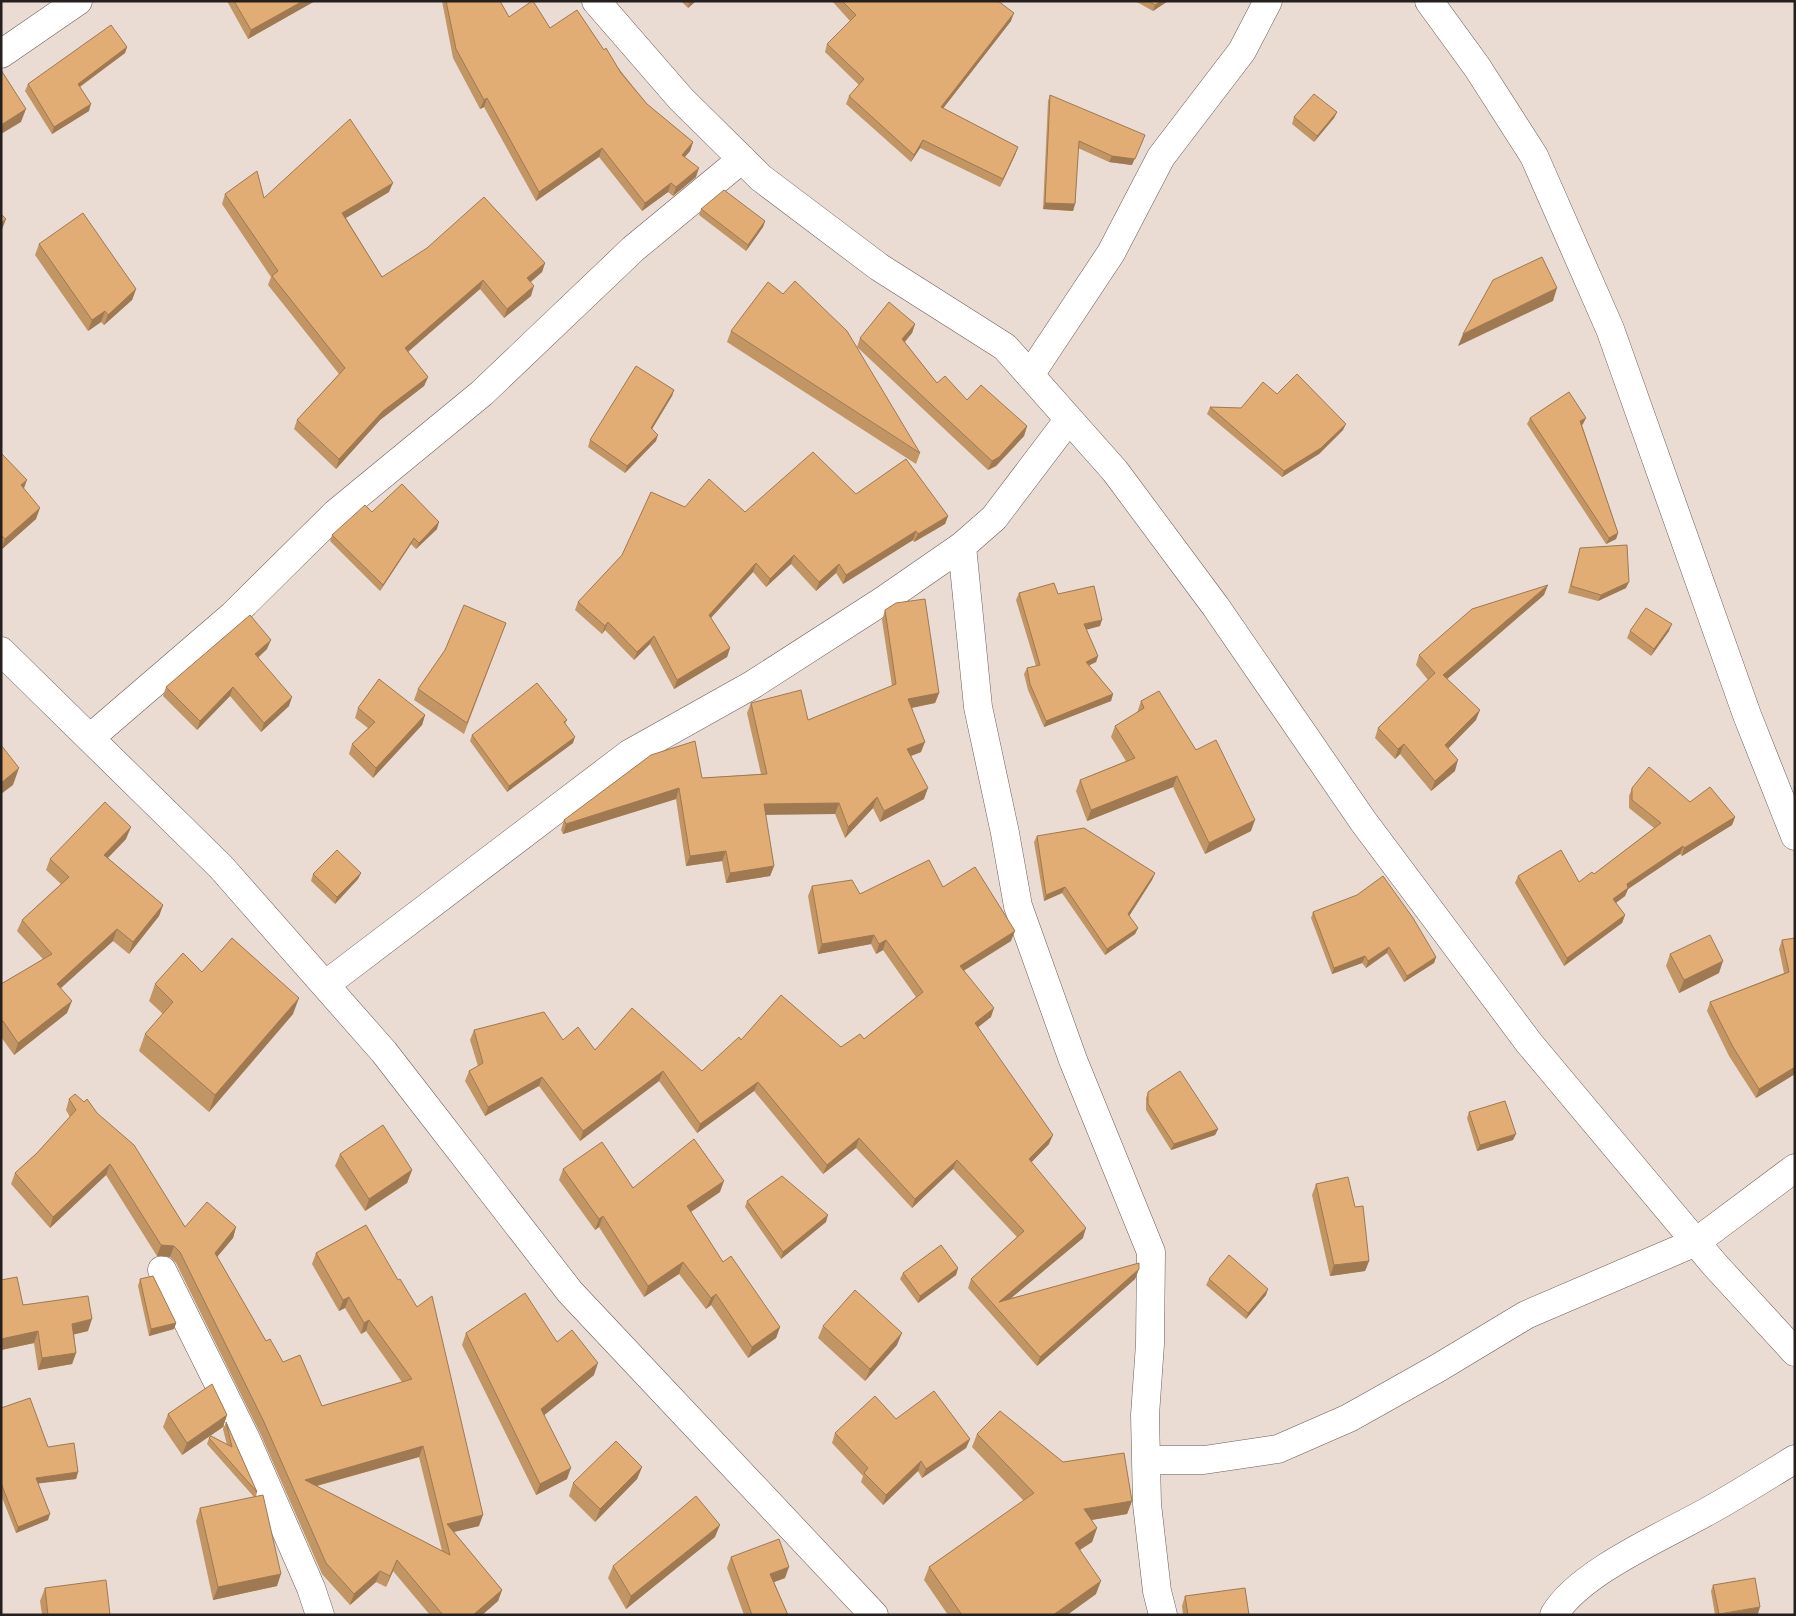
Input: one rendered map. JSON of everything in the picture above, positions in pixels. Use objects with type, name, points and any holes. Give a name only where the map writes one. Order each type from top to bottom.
[{"type":"street","points":[[1,54],[78,1]]},
{"type":"street","points":[[596,1],[682,99],[761,178],[879,267],[1005,347],[1030,375],[1115,471],[1216,607],[1364,821],[1529,1044],[1696,1242],[1795,1352]]},
{"type":"street","points":[[1030,375],[1111,253],[1161,157],[1242,51],[1268,1]]},
{"type":"street","points":[[1430,1],[1477,67],[1534,156],[1610,329],[1747,715],[1795,836]]},
{"type":"street","points":[[90,738],[232,615],[336,514],[482,392],[633,249],[742,159]]},
{"type":"street","points":[[325,985],[629,754],[752,685],[884,600],[962,546],[994,518],[1068,419]]},
{"type":"street","points":[[962,546],[978,708],[1005,833],[1018,906],[1073,1060],[1151,1252],[1150,1344],[1146,1415],[1147,1504],[1157,1591],[1163,1615]]},
{"type":"street","points":[[1,651],[221,867],[384,1052],[570,1292],[874,1615]]},
{"type":"street","points":[[1146,1460],[1204,1460],[1278,1449],[1349,1418],[1438,1368],[1526,1315],[1696,1242],[1795,1168]]},
{"type":"street","points":[[162,1270],[246,1439],[311,1588],[320,1615]]},
{"type":"street","points":[[1554,1615],[1560,1604],[1601,1571],[1729,1500],[1795,1459]]},
{"type":"building","points":[[234,1],[303,1],[251,30]]},
{"type":"building","points":[[446,1],[500,1],[509,17],[533,1],[550,28],[577,10],[604,50],[606,48],[621,73],[647,104],[693,142],[682,155],[699,168],[676,187],[671,183],[645,203],[602,148],[539,192],[487,98],[484,100],[456,49]]},
{"type":"building","points":[[842,1],[998,1],[1014,13],[941,107],[1018,147],[1003,179],[923,140],[914,155],[849,96],[864,79],[827,44],[856,15]]},
{"type":"building","points":[[1148,1],[1161,1],[1155,5]]},
{"type":"building","points":[[111,25],[127,47],[78,84],[91,104],[54,127],[28,84]]},
{"type":"building","points":[[1,70],[26,109],[1,125]]},
{"type":"building","points":[[1314,94],[1337,112],[1317,136],[1294,117]]},
{"type":"building","points":[[1050,95],[1145,135],[1135,159],[1112,156],[1079,141],[1075,204],[1045,203]]},
{"type":"building","points":[[350,119],[393,183],[342,213],[382,277],[427,248],[484,197],[545,263],[527,278],[534,286],[507,309],[483,280],[405,348],[428,377],[383,411],[339,459],[297,420],[345,368],[272,276],[278,271],[225,194],[257,171],[264,198]]},
{"type":"building","points":[[724,190],[765,221],[748,245],[701,209]]},
{"type":"building","points":[[83,213],[136,289],[108,315],[105,311],[92,320],[39,244]]},
{"type":"building","points":[[1,214],[6,219],[1,223]]},
{"type":"building","points":[[1542,257],[1557,288],[1463,334],[1493,280]]},
{"type":"building","points":[[795,281],[847,331],[920,453],[731,331],[768,282],[783,294]]},
{"type":"building","points":[[889,302],[915,324],[902,339],[937,383],[945,376],[967,400],[981,385],[1027,426],[999,457],[992,461],[860,338]]},
{"type":"building","points":[[636,366],[674,390],[651,428],[658,435],[627,466],[590,440]]},
{"type":"building","points":[[1297,374],[1346,424],[1321,448],[1284,471],[1210,407],[1241,408],[1263,382],[1277,394]]},
{"type":"building","points":[[1569,392],[1586,418],[1580,421],[1618,533],[1609,538],[1530,418]]},
{"type":"building","points":[[813,452],[856,494],[906,459],[948,516],[918,534],[916,531],[846,575],[839,564],[819,582],[794,555],[770,579],[756,563],[709,615],[730,648],[677,680],[654,636],[637,652],[608,622],[605,626],[578,602],[622,555],[651,492],[685,507],[709,479],[745,512]]},
{"type":"building","points":[[1,453],[27,480],[21,485],[40,508],[5,539],[1,535]]},
{"type":"building","points":[[402,484],[439,522],[419,543],[414,538],[383,585],[332,535],[365,505],[372,512]]},
{"type":"building","points":[[1627,545],[1629,582],[1601,595],[1571,586],[1580,548]]},
{"type":"building","points":[[1054,583],[1058,594],[1094,586],[1102,620],[1084,624],[1098,656],[1086,662],[1113,694],[1046,721],[1030,684],[1027,668],[1040,665],[1019,593]]},
{"type":"building","points":[[1548,585],[1443,675],[1480,710],[1445,745],[1458,760],[1435,781],[1404,744],[1398,749],[1378,728],[1435,673],[1419,655],[1472,609]]},
{"type":"building","points":[[925,599],[939,693],[908,699],[925,742],[907,749],[928,788],[884,811],[877,797],[848,827],[839,803],[764,804],[774,866],[730,873],[726,851],[690,856],[679,788],[566,824],[564,820],[651,755],[695,741],[702,778],[767,774],[751,703],[801,690],[808,720],[896,684],[885,610],[896,603]]},
{"type":"building","points":[[464,605],[506,623],[467,723],[418,689],[445,650]]},
{"type":"building","points":[[1646,608],[1672,624],[1654,649],[1630,631]]},
{"type":"building","points":[[250,615],[271,640],[255,654],[292,697],[264,723],[233,687],[200,721],[166,687]]},
{"type":"building","points":[[379,679],[425,715],[376,768],[352,744],[375,722],[358,708]]},
{"type":"building","points":[[537,683],[567,720],[564,722],[575,737],[509,786],[472,735]]},
{"type":"building","points":[[1159,691],[1196,750],[1216,740],[1255,820],[1209,843],[1177,776],[1091,810],[1080,780],[1135,758],[1115,726],[1144,708],[1141,701]]},
{"type":"building","points":[[1,745],[19,768],[1,783]]},
{"type":"building","points":[[1649,767],[1690,802],[1710,787],[1735,817],[1684,848],[1683,846],[1627,884],[1628,888],[1613,899],[1625,915],[1567,958],[1518,876],[1561,850],[1579,882],[1592,872],[1594,874],[1661,823],[1632,800],[1632,788]]},
{"type":"building","points":[[105,802],[131,827],[104,855],[163,905],[133,942],[117,929],[57,984],[72,1001],[18,1043],[3,1021],[1,1022],[1,984],[52,954],[22,920],[69,877],[50,859]]},
{"type":"building","points":[[1084,828],[1155,873],[1128,914],[1138,928],[1107,949],[1065,887],[1046,895],[1037,836]]},
{"type":"building","points":[[337,850],[361,873],[337,897],[313,874]]},
{"type":"building","points":[[929,860],[943,887],[975,867],[1015,931],[960,966],[994,1008],[975,1023],[1053,1135],[1029,1159],[1086,1228],[999,1302],[1139,1263],[1139,1269],[1040,1357],[971,1279],[1024,1231],[957,1160],[915,1199],[859,1138],[827,1165],[758,1082],[700,1124],[663,1071],[583,1131],[542,1077],[488,1107],[469,1071],[483,1063],[474,1030],[544,1012],[563,1040],[578,1027],[595,1050],[632,1008],[702,1071],[739,1037],[741,1040],[781,995],[841,1047],[860,1034],[864,1039],[923,992],[886,940],[879,944],[874,935],[822,944],[812,886],[852,880],[860,894]]},
{"type":"building","points":[[1383,876],[1413,918],[1436,957],[1407,976],[1389,947],[1368,961],[1365,956],[1334,968],[1313,912],[1357,895]]},
{"type":"building","points":[[1710,935],[1723,961],[1684,980],[1670,954]]},
{"type":"building","points":[[232,938],[299,998],[215,1095],[145,1034],[173,1002],[155,984],[183,953],[202,972]]},
{"type":"building","points":[[1795,938],[1795,1067],[1759,1089],[1733,1047],[1710,1002],[1789,972],[1782,940]]},
{"type":"building","points":[[1180,1071],[1218,1129],[1174,1144],[1148,1104],[1148,1092]]},
{"type":"building","points":[[75,1094],[84,1102],[87,1099],[97,1113],[134,1145],[185,1227],[207,1202],[236,1227],[215,1253],[266,1341],[270,1339],[283,1362],[300,1355],[322,1406],[412,1379],[369,1320],[364,1323],[349,1297],[343,1300],[316,1253],[366,1225],[398,1280],[400,1279],[417,1307],[432,1296],[483,1515],[447,1524],[502,1590],[473,1615],[443,1615],[397,1560],[390,1576],[380,1571],[354,1594],[326,1563],[264,1422],[180,1252],[174,1246],[161,1245],[110,1164],[53,1217],[15,1173],[37,1153],[76,1110],[69,1099]],"holes":[[[423,1446],[450,1555],[305,1480]]]},
{"type":"building","points":[[1505,1101],[1516,1134],[1480,1145],[1469,1112]]},
{"type":"building","points":[[383,1125],[412,1170],[369,1199],[340,1154]]},
{"type":"building","points":[[694,1139],[724,1181],[687,1206],[723,1262],[731,1256],[780,1327],[752,1347],[716,1294],[711,1298],[683,1262],[648,1286],[603,1216],[599,1219],[563,1169],[602,1142],[633,1188]]},
{"type":"building","points":[[782,1176],[828,1215],[783,1252],[747,1201]]},
{"type":"building","points":[[1348,1177],[1355,1207],[1363,1206],[1369,1261],[1334,1265],[1316,1184]]},
{"type":"building","points":[[941,1245],[958,1268],[920,1296],[903,1273]]},
{"type":"building","points":[[1229,1255],[1268,1289],[1248,1313],[1209,1279]]},
{"type":"building","points":[[153,1276],[176,1323],[151,1329],[140,1279]]},
{"type":"building","points":[[17,1277],[23,1305],[88,1296],[92,1319],[72,1324],[76,1353],[42,1358],[38,1331],[1,1339],[1,1280]]},
{"type":"building","points":[[855,1290],[902,1333],[870,1369],[823,1326]]},
{"type":"building","points":[[525,1293],[557,1342],[572,1330],[598,1363],[541,1409],[571,1468],[540,1484],[466,1333]]},
{"type":"building","points":[[212,1384],[227,1415],[187,1443],[168,1414]]},
{"type":"building","points":[[934,1391],[970,1439],[926,1469],[921,1461],[886,1495],[864,1473],[868,1468],[835,1433],[875,1396],[896,1419]]},
{"type":"building","points":[[30,1398],[48,1447],[74,1443],[78,1472],[36,1478],[50,1514],[18,1527],[1,1483],[1,1408]]},
{"type":"building","points":[[1000,1411],[1063,1462],[1124,1453],[1132,1501],[1084,1509],[1097,1528],[1075,1543],[1101,1581],[1053,1615],[962,1615],[929,1567],[1034,1493],[977,1434]]},
{"type":"building","points":[[226,1422],[257,1492],[209,1438],[211,1436],[232,1447]]},
{"type":"building","points":[[616,1441],[642,1467],[600,1509],[573,1483]]},
{"type":"building","points":[[263,1495],[281,1574],[218,1587],[200,1508]]},
{"type":"building","points":[[696,1496],[720,1525],[631,1596],[613,1566]]},
{"type":"building","points":[[779,1539],[789,1567],[770,1574],[788,1615],[752,1615],[731,1557]]},
{"type":"building","points":[[1755,1578],[1760,1607],[1719,1614],[1713,1585]]},
{"type":"building","points":[[106,1580],[110,1615],[48,1615],[45,1588]]},
{"type":"building","points":[[1245,1588],[1249,1615],[1188,1615],[1185,1596]]}]
